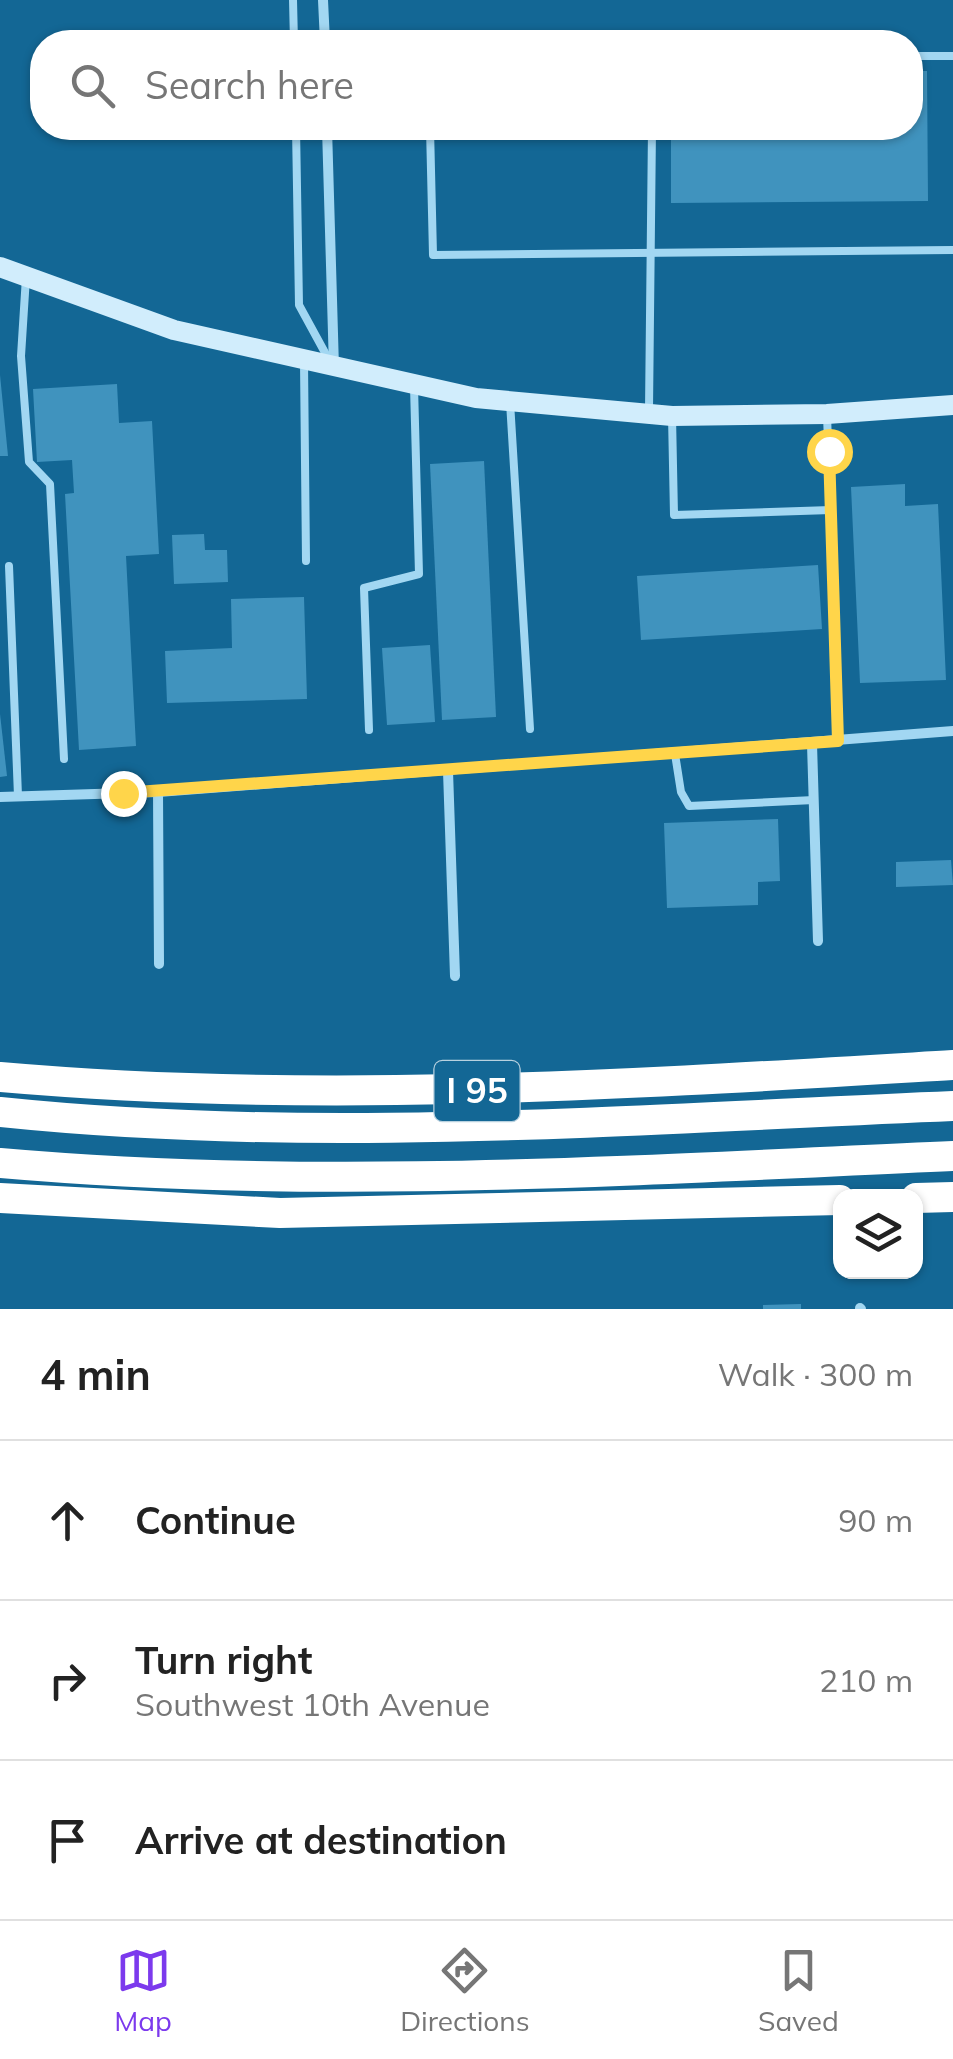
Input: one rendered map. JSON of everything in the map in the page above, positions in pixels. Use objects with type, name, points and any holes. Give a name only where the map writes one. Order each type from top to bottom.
[{"type":"highway","name":"I 95","points":[[0,1077],[218,1091],[376,1093],[597,1086],[953,1065]]},
{"type":"highway","points":[[0,1112],[175,1124],[415,1127],[953,1106]]},
{"type":"highway","points":[[0,1164],[192,1176],[378,1178],[953,1156]]},
{"type":"highway","points":[[923,1198],[953,1197]]},
{"type":"highway","points":[[0,1198],[280,1213],[833,1200]]},
{"type":"main road","points":[[0,267],[174,330],[334,369],[510,402],[672,416],[827,414],[953,406]]},
{"type":"street","points":[[323,0],[324,30]]},
{"type":"street","points":[[327,140],[334,369]]},
{"type":"street","points":[[0,797],[158,792],[953,731]]},
{"type":"street","points":[[812,744],[818,941]]},
{"type":"street","points":[[448,771],[456,976]]},
{"type":"street","points":[[158,792],[159,964]]},
{"type":"lane","points":[[293,0],[294,30]]},
{"type":"lane","points":[[923,56],[953,56]]},
{"type":"lane","points":[[296,140],[299,305],[334,369]]},
{"type":"lane","points":[[430,140],[433,255],[953,250]]},
{"type":"lane","points":[[649,414],[652,140]]},
{"type":"lane","points":[[26,278],[21,356],[29,462],[50,484],[64,759]]},
{"type":"lane","points":[[304,362],[306,561]]},
{"type":"lane","points":[[369,730],[364,588],[419,574],[414,386]]},
{"type":"lane","points":[[510,402],[530,729]]},
{"type":"lane","points":[[827,414],[838,741]]},
{"type":"lane","points":[[672,416],[674,514],[832,510]]},
{"type":"lane","points":[[9,566],[18,796]]},
{"type":"lane","points":[[676,754],[681,792],[689,806],[814,800]]},
{"type":"building","points":[[923,71],[927,71],[928,201],[671,203],[671,140],[923,140]]},
{"type":"building","points":[[0,375],[8,456],[0,456]]},
{"type":"building","points":[[117,384],[119,423],[152,421],[159,554],[126,556],[136,746],[79,750],[65,494],[74,493],[72,460],[37,462],[33,389]]},
{"type":"building","points":[[484,461],[496,717],[442,720],[430,464]]},
{"type":"building","points":[[905,484],[905,506],[938,504],[946,680],[860,683],[851,487]]},
{"type":"building","points":[[204,534],[205,550],[227,550],[228,582],[174,584],[172,535]]},
{"type":"building","points":[[818,565],[822,629],[641,640],[637,576]]},
{"type":"building","points":[[304,597],[307,699],[167,703],[165,651],[232,648],[231,599]]},
{"type":"building","points":[[430,645],[435,722],[387,725],[382,648]]},
{"type":"building","points":[[0,714],[7,776],[0,777]]},
{"type":"building","points":[[778,819],[780,881],[758,882],[758,905],[667,908],[664,823]]},
{"type":"building","points":[[951,860],[953,885],[896,887],[896,862]]},
{"type":"building","points":[[801,1304],[801,1309],[763,1309],[763,1305]]},
{"type":"route","points":[[123,793],[838,741],[829,451]]}]
